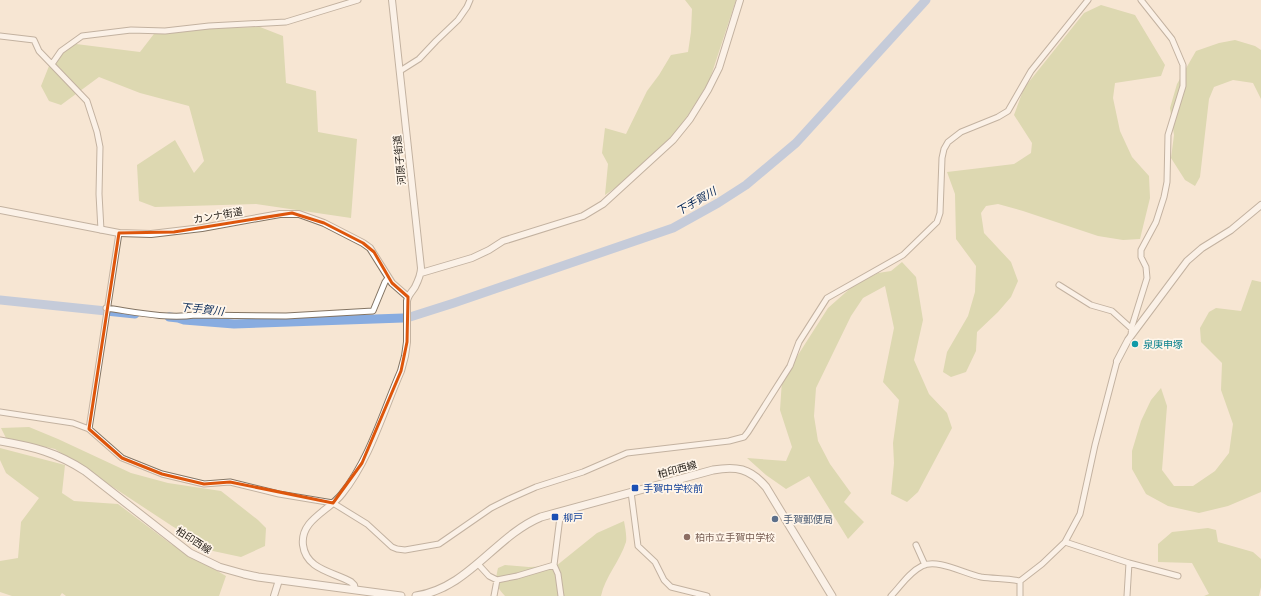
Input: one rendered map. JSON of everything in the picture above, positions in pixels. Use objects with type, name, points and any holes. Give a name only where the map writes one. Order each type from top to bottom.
[{"type":"main road","name":"柏印西線","points":[[0,441],[44,450],[71,462],[190,553],[219,567],[244,574],[279,580],[355,590],[369,594],[401,596]]},
{"type":"main road","name":"柏印西線","points":[[416,596],[432,593],[442,589],[478,564],[530,522],[559,512],[713,470],[732,468],[748,472],[761,481],[770,493],[832,596]]},
{"type":"street","points":[[52,64],[61,51],[82,36],[131,30],[165,31],[210,26],[286,22],[358,0]]},
{"type":"street","name":"河原子街道","points":[[355,590],[354,585],[351,582],[320,569],[312,563],[304,550],[303,537],[308,526],[319,514],[334,503],[350,484],[362,464],[401,371],[407,342],[406,306],[408,297],[415,288],[422,268],[392,0]]},
{"type":"street","points":[[400,72],[419,59],[458,20],[470,0]]},
{"type":"street","points":[[421,273],[472,258],[503,241],[583,216],[603,204],[642,170],[673,140],[690,119],[708,90],[719,68],[740,0]]},
{"type":"street","points":[[0,412],[73,422],[89,429],[122,458],[162,474],[204,484],[230,482],[292,497],[334,503],[368,524],[392,547],[405,550],[439,544],[491,508],[509,499],[536,487],[583,472],[627,453],[729,441],[744,437],[754,424],[790,366],[799,342],[827,298],[903,255],[937,222],[940,213],[942,158],[944,149],[948,142],[961,132],[998,117],[1008,111],[1031,71],[1088,0]]},
{"type":"street","points":[[1134,331],[1132,326],[1148,272],[1141,257],[1141,250],[1156,222],[1164,197],[1168,135],[1184,86],[1182,65],[1172,39],[1141,0]]},
{"type":"street","points":[[0,36],[34,40],[38,51],[88,101],[98,132],[100,147],[99,194],[101,230]]},
{"type":"street","points":[[891,596],[904,580],[925,565],[944,565],[982,577],[1020,580],[1042,564],[1065,542],[1080,514],[1094,451],[1117,361],[1128,340],[1187,261],[1202,248],[1231,230],[1261,205]]},
{"type":"street","name":"カンナ街道","points":[[0,210],[119,233],[151,234],[174,232],[280,214],[299,214],[324,223],[370,248],[388,278],[408,297]]},
{"type":"street","points":[[89,429],[106,322],[106,308],[119,233]]},
{"type":"street","points":[[106,308],[184,316],[286,316],[373,310],[388,278]]},
{"type":"street","points":[[1059,284],[1091,306],[1112,311],[1134,331]]},
{"type":"street","points":[[631,492],[638,546],[655,562],[667,585],[709,595]]},
{"type":"street","points":[[559,512],[560,517],[554,565],[558,574],[561,596]]},
{"type":"street","points":[[1065,542],[1129,563],[1178,576]]},
{"type":"street","points":[[916,545],[925,565]]},
{"type":"street","points":[[1126,596],[1129,563]]},
{"type":"street","points":[[478,564],[489,576],[497,580],[517,576],[554,565]]},
{"type":"street","points":[[274,596],[279,580]]},
{"type":"street","points":[[494,596],[497,580]]},
{"type":"street","points":[[1020,580],[1020,596]]},
{"type":"highlighted area","points":[[292,213],[324,223],[363,243],[374,252],[392,283],[408,297],[407,342],[401,371],[362,463],[333,503],[230,482],[204,484],[162,474],[122,458],[89,429],[119,233],[174,232]]},
{"type":"green space","points":[[685,0],[736,0],[709,82],[679,129],[637,170],[605,195],[608,164],[602,153],[605,128],[626,134],[647,91],[671,55],[688,52],[692,9]]},
{"type":"green space","points":[[1101,5],[1135,15],[1165,65],[1161,76],[1115,83],[1113,98],[1120,131],[1132,157],[1149,176],[1150,198],[1140,239],[1123,240],[1098,236],[998,204],[986,206],[981,213],[984,233],[1011,262],[1018,281],[1011,297],[977,332],[976,351],[966,372],[951,377],[943,372],[947,352],[968,316],[975,292],[976,266],[956,239],[955,194],[947,172],[1014,164],[1031,153],[1032,143],[1014,115],[1024,88],[1084,13]]},
{"type":"green space","points":[[260,27],[283,36],[286,83],[316,91],[318,132],[357,139],[351,218],[256,204],[155,207],[139,201],[137,165],[175,140],[194,173],[204,161],[189,106],[140,93],[99,77],[61,105],[49,101],[41,86],[51,61],[76,44],[140,52],[157,30]]},
{"type":"green space","points":[[1235,40],[1255,46],[1261,50],[1261,99],[1253,83],[1233,80],[1214,87],[1209,99],[1200,177],[1195,186],[1185,180],[1171,158],[1174,135],[1170,108],[1177,84],[1196,51],[1219,43]]},
{"type":"green space","points":[[902,262],[916,277],[923,320],[914,360],[929,394],[947,413],[952,428],[918,492],[907,502],[891,494],[894,463],[893,443],[899,400],[883,382],[894,328],[885,286],[863,298],[851,316],[816,388],[814,416],[818,441],[830,464],[851,493],[844,502],[864,522],[848,539],[809,476],[786,489],[766,475],[747,458],[786,461],[792,447],[780,410],[782,380],[828,308],[854,285],[878,273],[891,271]]},
{"type":"green space","points":[[1252,280],[1261,282],[1261,492],[1228,506],[1199,513],[1168,506],[1146,494],[1132,469],[1132,451],[1141,421],[1151,400],[1161,388],[1167,406],[1162,470],[1174,486],[1193,486],[1215,471],[1229,453],[1233,424],[1221,390],[1222,363],[1201,342],[1200,328],[1209,312],[1216,308],[1241,311]]},
{"type":"green space","points":[[29,427],[131,473],[168,483],[221,491],[266,528],[265,546],[241,557],[213,551],[172,526],[55,449],[6,438],[1,428]]},
{"type":"green space","points":[[0,448],[65,465],[62,493],[74,501],[118,504],[171,544],[226,576],[219,596],[66,596],[62,593],[60,596],[12,596],[0,592],[0,561],[18,558],[21,522],[39,498],[6,473],[0,460]]},
{"type":"green space","points":[[624,521],[626,542],[606,582],[601,596],[505,596],[499,589],[496,580],[498,568],[505,565],[529,567],[556,566],[597,533]]},
{"type":"green space","points":[[1208,528],[1216,530],[1218,542],[1253,552],[1261,559],[1261,587],[1259,596],[1204,596],[1209,594],[1192,563],[1158,562],[1158,544],[1172,532]]},
{"type":"waterway","name":"下手賀川","points":[[410,317],[673,228],[718,203],[746,185],[796,143],[926,0]]},
{"type":"waterway","name":"下手賀川","points":[[0,300],[135,314]]},
{"type":"waterway","name":"下手賀川","points":[[169,317],[184,320],[234,324],[403,318]]},
{"type":"place","name":"泉庚申塚","points":[[1135,344]]},
{"type":"place","name":"手賀中学校前","points":[[635,488]]},
{"type":"place","name":"柳戸","points":[[555,517]]},
{"type":"place","name":"手賀郵便局","points":[[775,519]]},
{"type":"place","name":"柏市立手賀中学校","points":[[687,537]]}]
